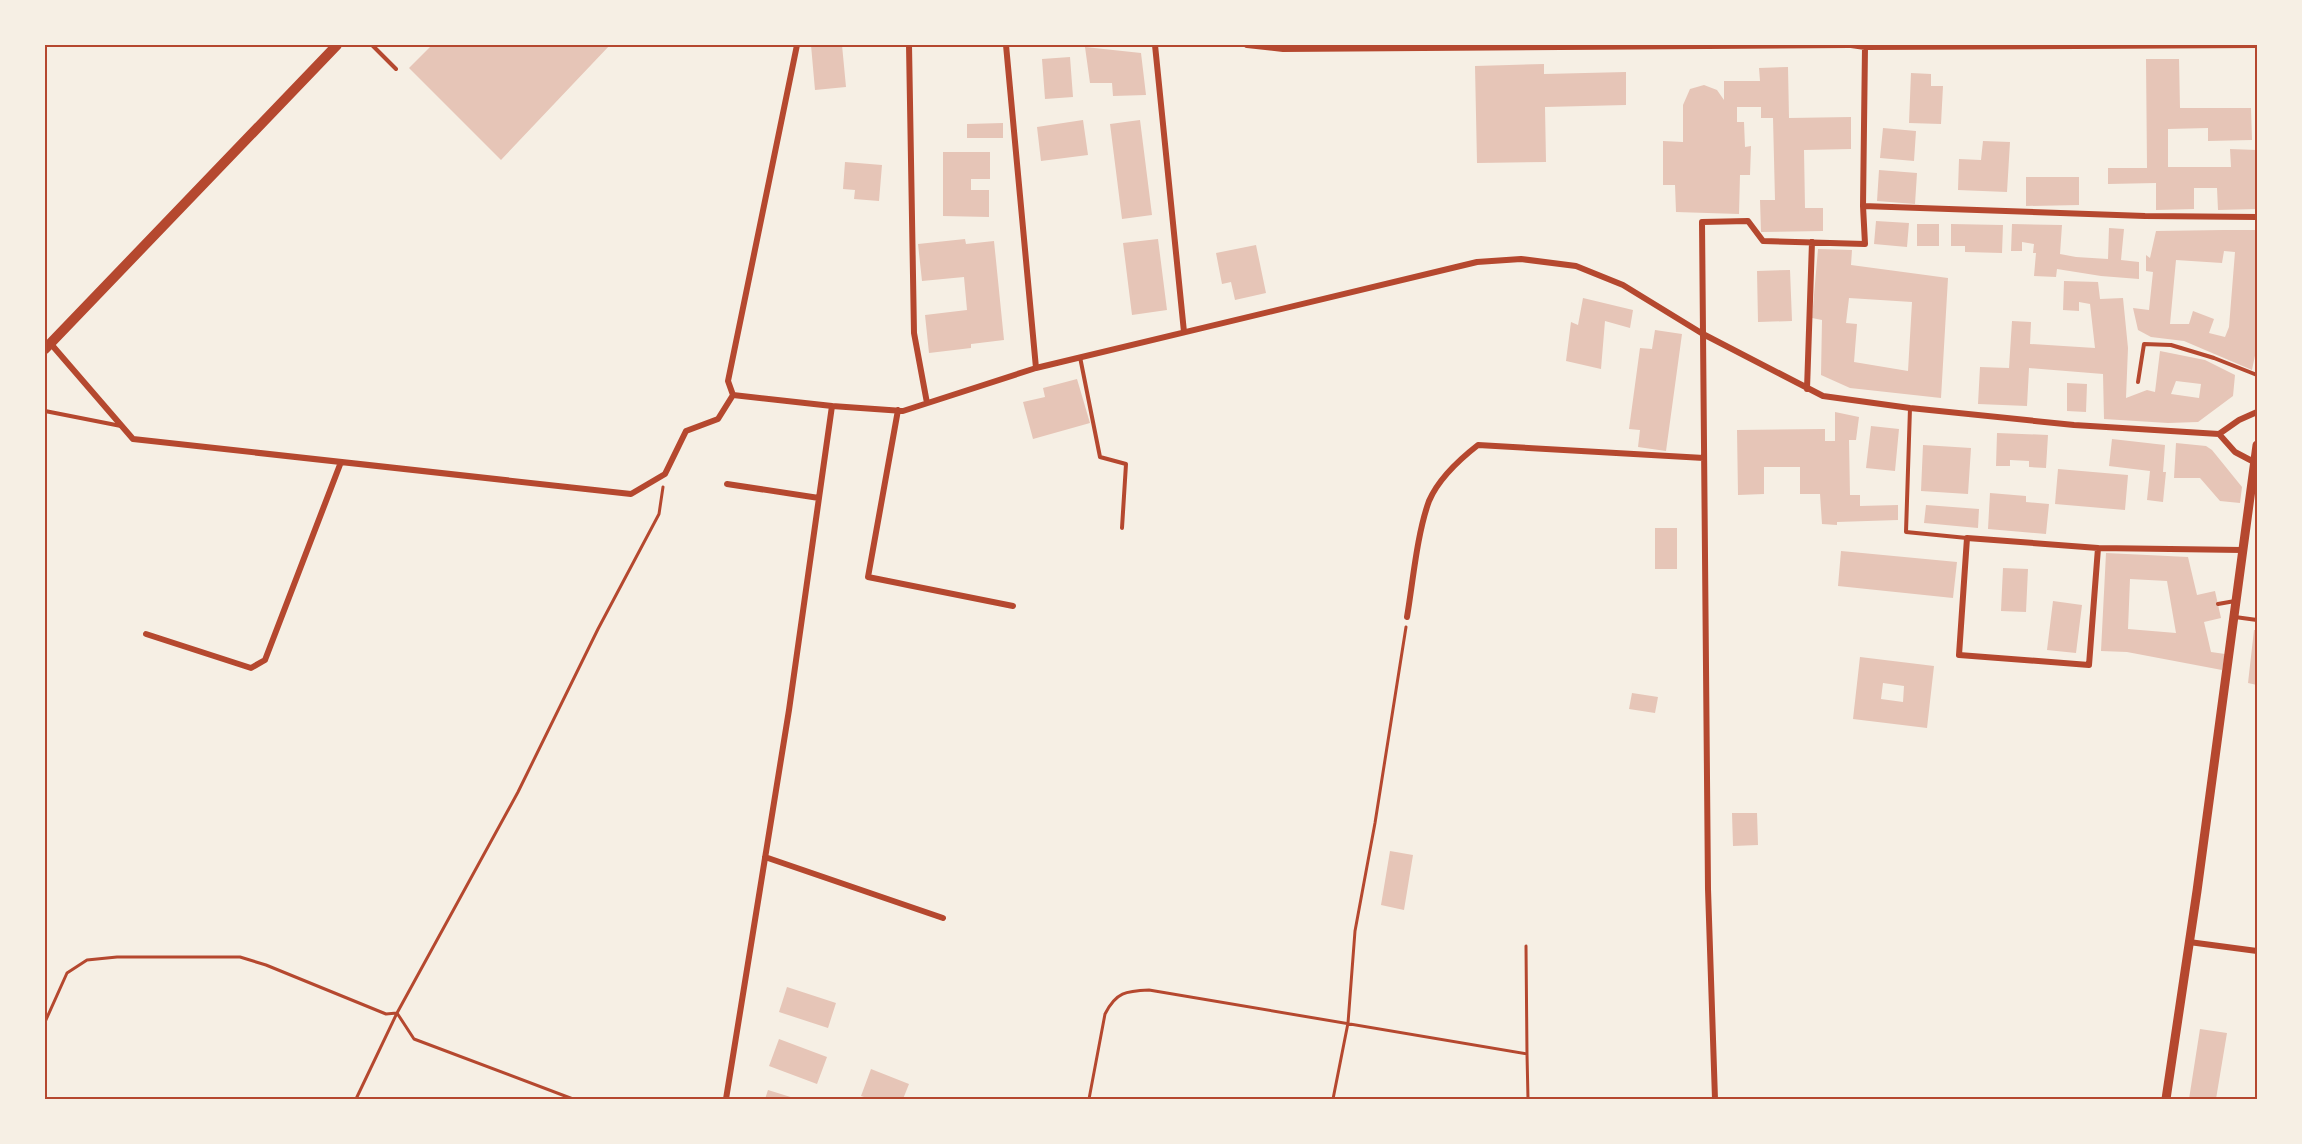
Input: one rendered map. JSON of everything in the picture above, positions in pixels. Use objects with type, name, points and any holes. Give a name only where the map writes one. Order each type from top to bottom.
[{"type":"main road","points":[[48,346],[337,45]]},
{"type":"street","points":[[733,395],[728,381],[797,45]]},
{"type":"street","points":[[909,45],[914,333],[927,403]]},
{"type":"street","points":[[1006,45],[1036,368]]},
{"type":"street","points":[[1155,45],[1184,332]]},
{"type":"street","points":[[1247,45],[1283,49],[1468,46],[2257,45]]},
{"type":"street","points":[[1715,1099],[1707,889],[1702,222],[1748,221],[1763,241],[1865,244],[1863,206],[1865,47]]},
{"type":"street","points":[[1863,206],[2145,216],[2257,217]]},
{"type":"street","points":[[1807,389],[1812,242]]},
{"type":"street","points":[[733,395],[832,406],[898,410],[1080,357],[1477,262],[1521,259],[1576,266],[1623,285],[1702,334],[1823,396],[1910,408],[2074,425],[2219,434],[2239,420],[2257,412]]},
{"type":"street","points":[[48,346],[133,439],[631,494],[665,474],[686,431],[717,419],[733,395]]},
{"type":"street","points":[[726,1099],[765,857],[832,406]]},
{"type":"street","points":[[898,410],[868,577],[1013,606]]},
{"type":"street","points":[[2219,434],[2235,452],[2254,462]]},
{"type":"street","points":[[1407,617],[1430,499],[1458,461],[1478,445],[1704,458]]},
{"type":"street","points":[[2166,1099],[2190,942],[2242,550],[2253,497],[2257,445]]},
{"type":"street","points":[[146,633],[251,668],[265,660],[341,462]]},
{"type":"street","points":[[727,484],[819,498]]},
{"type":"street","points":[[2098,548],[2089,665],[1959,656],[1966,538],[2098,548],[2242,550]]},
{"type":"street","points":[[765,857],[944,918]]},
{"type":"street","points":[[2190,942],[2257,951]]},
{"type":"lane","points":[[372,45],[396,69]]},
{"type":"lane","points":[[2138,382],[2144,344],[2171,345],[2214,358],[2257,375]]},
{"type":"lane","points":[[1080,357],[1100,457],[1126,464],[1122,528]]},
{"type":"lane","points":[[1910,408],[1906,532],[1966,538]]},
{"type":"lane","points":[[45,411],[121,426]]},
{"type":"lane","points":[[2218,604],[2236,601]]},
{"type":"lane","points":[[2234,617],[2257,620]]},
{"type":"path","points":[[357,1099],[397,1013],[518,792],[598,629],[659,514],[665,474]]},
{"type":"path","points":[[1332,1099],[1348,1023],[1355,931],[1375,823],[1407,617]]},
{"type":"path","points":[[1526,946],[1528,1099]]},
{"type":"path","points":[[45,1022],[67,973],[87,960],[117,957],[240,957],[266,965],[386,1014],[397,1013]]},
{"type":"path","points":[[1089,1099],[1105,1014],[1111,1002],[1127,991],[1149,990],[1527,1054]]},
{"type":"path","points":[[397,1013],[414,1040],[573,1099]]},
{"type":"building","points":[[432,45],[610,45],[501,160],[409,68]]},
{"type":"building","points":[[811,45],[842,45],[846,87],[815,90]]},
{"type":"building","points":[[1085,47],[1141,53],[1146,95],[1113,96],[1112,83],[1090,83]]},
{"type":"building","points":[[1070,57],[1073,97],[1045,99],[1042,59]]},
{"type":"building","points":[[2146,59],[2179,59],[2180,108],[2251,108],[2252,140],[2208,141],[2208,128],[2168,129],[2168,167],[2231,167],[2230,149],[2257,150],[2257,209],[2218,210],[2217,188],[2194,188],[2194,209],[2156,210],[2156,183],[2108,184],[2108,168],[2147,168]]},
{"type":"building","points":[[1544,64],[1544,74],[1626,72],[1626,105],[1545,107],[1546,162],[1477,163],[1475,66]]},
{"type":"building","points":[[1788,67],[1789,118],[1851,117],[1851,149],[1804,150],[1805,208],[1823,208],[1823,231],[1761,232],[1760,200],[1775,200],[1773,118],[1761,118],[1761,107],[1737,107],[1737,122],[1744,122],[1745,147],[1751,146],[1750,175],[1740,175],[1739,214],[1676,212],[1675,185],[1663,185],[1663,141],[1683,142],[1683,105],[1690,89],[1704,85],[1717,90],[1724,100],[1724,81],[1760,81],[1759,68]]},
{"type":"building","points":[[1911,73],[1931,74],[1931,86],[1943,86],[1941,124],[1909,123]]},
{"type":"building","points":[[1083,120],[1088,155],[1041,161],[1037,127]]},
{"type":"building","points":[[1140,120],[1152,215],[1122,219],[1110,124]]},
{"type":"building","points":[[1003,123],[1003,138],[967,138],[967,124]]},
{"type":"building","points":[[1883,128],[1916,131],[1914,161],[1880,158]]},
{"type":"building","points":[[1983,141],[2010,142],[2007,192],[1958,190],[1959,159],[1981,160]]},
{"type":"building","points":[[943,152],[990,152],[990,179],[971,179],[971,190],[989,190],[989,217],[943,216]]},
{"type":"building","points":[[845,162],[882,165],[879,201],[854,199],[855,190],[843,189]]},
{"type":"building","points":[[1879,170],[1917,173],[1915,204],[1877,201]]},
{"type":"building","points":[[2026,177],[2079,177],[2079,205],[2026,206]]},
{"type":"building","points":[[1876,221],[1909,223],[1907,247],[1874,244]]},
{"type":"building","points":[[1917,224],[1939,224],[1939,246],[1917,246]]},
{"type":"building","points":[[1951,224],[2003,225],[2002,253],[1965,252],[1965,246],[1951,246]]},
{"type":"building","points":[[2012,224],[2062,225],[2060,254],[2108,259],[2109,228],[2124,229],[2121,260],[2139,262],[2139,279],[2057,269],[2056,277],[2034,276],[2036,253],[2033,253],[2034,244],[2022,242],[2022,251],[2011,251]]},
{"type":"building","points":[[2257,230],[2257,346],[2252,370],[2184,341],[2151,337],[2138,330],[2133,308],[2149,310],[2153,272],[2146,271],[2146,255],[2150,258],[2156,231]],"holes":[[[2224,251],[2235,252],[2229,327],[2225,337],[2209,333],[2214,319],[2193,311],[2189,324],[2170,324],[2176,260],[2222,263]]]},
{"type":"building","points":[[965,239],[966,244],[994,241],[1004,340],[971,344],[971,348],[929,353],[925,315],[967,310],[964,277],[922,281],[918,244]]},
{"type":"building","points":[[1158,239],[1167,310],[1132,315],[1123,243]]},
{"type":"building","points":[[1256,245],[1266,293],[1235,300],[1231,282],[1222,284],[1216,253]]},
{"type":"building","points":[[1818,249],[1852,250],[1851,265],[1948,278],[1941,398],[1850,388],[1821,375],[1822,320],[1812,318]],"holes":[[[1849,298],[1912,302],[1908,371],[1854,362],[1857,324],[1846,323]]]},
{"type":"building","points":[[1790,270],[1792,321],[1758,322],[1757,271]]},
{"type":"building","points":[[2064,281],[2098,282],[2100,299],[2123,298],[2128,348],[2126,398],[2147,390],[2155,392],[2160,351],[2205,360],[2235,375],[2233,396],[2198,422],[2168,423],[2104,419],[2103,374],[2029,368],[2027,406],[1978,404],[1980,367],[2009,368],[2012,321],[2031,322],[2030,344],[2095,348],[2090,304],[2079,302],[2079,311],[2063,310]],"holes":[[[2176,381],[2201,384],[2199,398],[2171,394]]]},
{"type":"building","points":[[1583,298],[1633,310],[1630,328],[1605,321],[1601,369],[1566,361],[1571,322],[1578,325]]},
{"type":"building","points":[[1655,330],[1682,334],[1666,451],[1638,447],[1640,430],[1629,429],[1640,348],[1652,349]]},
{"type":"building","points":[[1077,379],[1090,423],[1033,439],[1023,402],[1045,397],[1043,388]]},
{"type":"building","points":[[2067,383],[2087,384],[2086,412],[2067,411]]},
{"type":"building","points":[[1835,412],[1859,417],[1856,440],[1849,440],[1850,495],[1860,495],[1860,506],[1898,505],[1898,520],[1822,524],[1820,494],[1800,494],[1800,467],[1764,467],[1764,494],[1738,495],[1737,430],[1825,429],[1825,441],[1835,441]]},
{"type":"building","points":[[1871,426],[1899,429],[1895,471],[1866,468]]},
{"type":"building","points":[[1997,433],[2048,435],[2046,468],[2029,467],[2029,461],[2010,460],[2010,466],[1996,466]]},
{"type":"building","points":[[2112,439],[2165,445],[2163,472],[2166,472],[2163,502],[2147,500],[2150,471],[2109,466]]},
{"type":"building","points":[[2176,443],[2206,446],[2212,450],[2242,487],[2240,503],[2220,501],[2200,478],[2174,478]]},
{"type":"building","points":[[1923,445],[1971,448],[1968,494],[1921,491]]},
{"type":"building","points":[[2058,469],[2128,475],[2125,510],[2055,504]]},
{"type":"building","points":[[1990,493],[2026,496],[2026,502],[2049,504],[2046,534],[1988,529]]},
{"type":"building","points":[[1926,505],[1979,509],[1978,528],[1924,523]]},
{"type":"building","points":[[1655,528],[1677,528],[1677,569],[1655,569]]},
{"type":"building","points":[[1841,551],[1957,562],[1953,598],[1838,586]]},
{"type":"building","points":[[2106,553],[2188,557],[2197,595],[2215,591],[2221,618],[2204,622],[2211,652],[2225,654],[2222,670],[2127,652],[2101,651]],"holes":[[[2130,579],[2167,581],[2176,633],[2128,629]]]},
{"type":"building","points":[[2003,568],[2028,569],[2026,612],[2001,611]]},
{"type":"building","points":[[2053,601],[2082,605],[2076,653],[2047,650]]},
{"type":"building","points":[[2254,630],[2257,630],[2257,685],[2248,683]]},
{"type":"building","points":[[1860,657],[1934,666],[1927,728],[1853,719]],"holes":[[[1883,683],[1904,686],[1903,702],[1881,699]]]},
{"type":"building","points":[[1632,693],[1658,697],[1655,713],[1629,709]]},
{"type":"building","points":[[1732,813],[1757,813],[1758,845],[1733,846]]},
{"type":"building","points":[[1390,851],[1413,855],[1404,910],[1381,905]]},
{"type":"building","points":[[787,987],[836,1003],[828,1028],[779,1012]]},
{"type":"building","points":[[2200,1029],[2227,1033],[2216,1099],[2189,1099]]},
{"type":"building","points":[[779,1039],[827,1057],[817,1084],[769,1066]]},
{"type":"building","points":[[871,1069],[909,1084],[903,1099],[870,1099],[861,1096]]},
{"type":"building","points":[[768,1090],[797,1099],[765,1099]]}]
